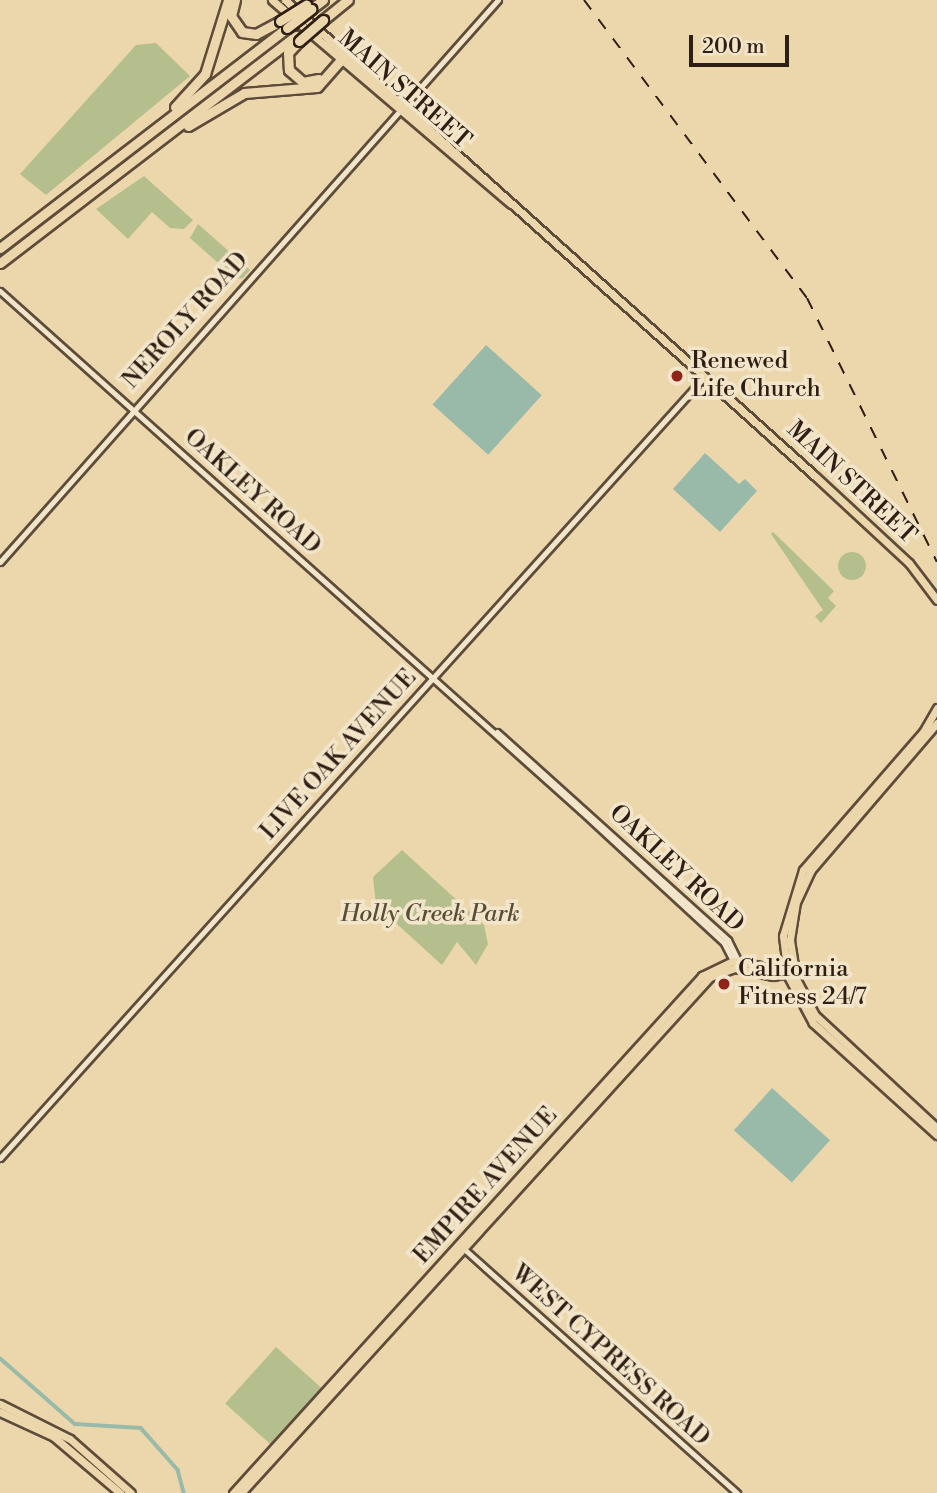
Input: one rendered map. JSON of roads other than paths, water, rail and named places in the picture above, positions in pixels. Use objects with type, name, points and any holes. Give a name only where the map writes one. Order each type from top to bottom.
[{"type":"highway","points":[[96,174],[199,83],[228,0]]},
{"type":"highway","points":[[235,0],[231,16],[242,32],[256,34],[284,24]]},
{"type":"highway","points":[[0,248],[284,24],[310,5],[323,0]]},
{"type":"highway","points":[[0,263],[345,0]]},
{"type":"highway","points":[[297,38],[287,62],[299,80],[317,80],[342,58]]},
{"type":"highway","points":[[139,156],[238,95],[312,89],[342,58]]},
{"type":"main road","name":"MAIN STREET","points":[[272,0],[512,205],[705,376],[909,563],[937,600]]},
{"type":"main road","name":"MAIN STREET","points":[[285,0],[342,58]]},
{"type":"main road","points":[[937,708],[923,732],[803,870],[788,905],[784,952],[789,972],[818,1028],[937,1135]]},
{"type":"main road","points":[[937,723],[805,879],[792,919],[789,972],[826,1027],[937,1128]]},
{"type":"main road","points":[[772,968],[784,952]]},
{"type":"main road","points":[[737,965],[789,972]]},
{"type":"main road","points":[[737,965],[789,972]]},
{"type":"main road","name":"EMPIRE AVENUE","points":[[240,1493],[702,976],[737,965]]},
{"type":"main road","name":"EMPIRE AVENUE","points":[[233,1493],[710,977],[737,965]]},
{"type":"main road","points":[[635,1059],[645,1039]]},
{"type":"main road","points":[[0,1404],[56,1429],[112,1480],[120,1493]]},
{"type":"main road","points":[[0,1412],[54,1437],[131,1493]]},
{"type":"street","name":"NEROLY ROAD","points":[[0,562],[132,408],[498,0]]},
{"type":"street","name":"OAKLEY ROAD","points":[[0,291],[728,940],[737,965]]},
{"type":"street","name":"LIVE OAK AVENUE","points":[[0,1158],[705,376]]},
{"type":"street","name":"WEST CYPRESS ROAD","points":[[461,1246],[737,1493]]},
{"type":"waterway","points":[[0,1358],[75,1424],[141,1428],[178,1470],[184,1493]]},
{"type":"railway","points":[[584,0],[807,298],[937,562]]},
{"type":"place","name":"Renewed Life Church","points":[[677,376]]},
{"type":"place","name":"California Fitness 24/7","points":[[724,984]]},
{"type":"park label","name":"Holly Creek Park","points":[[430,915]]}]
